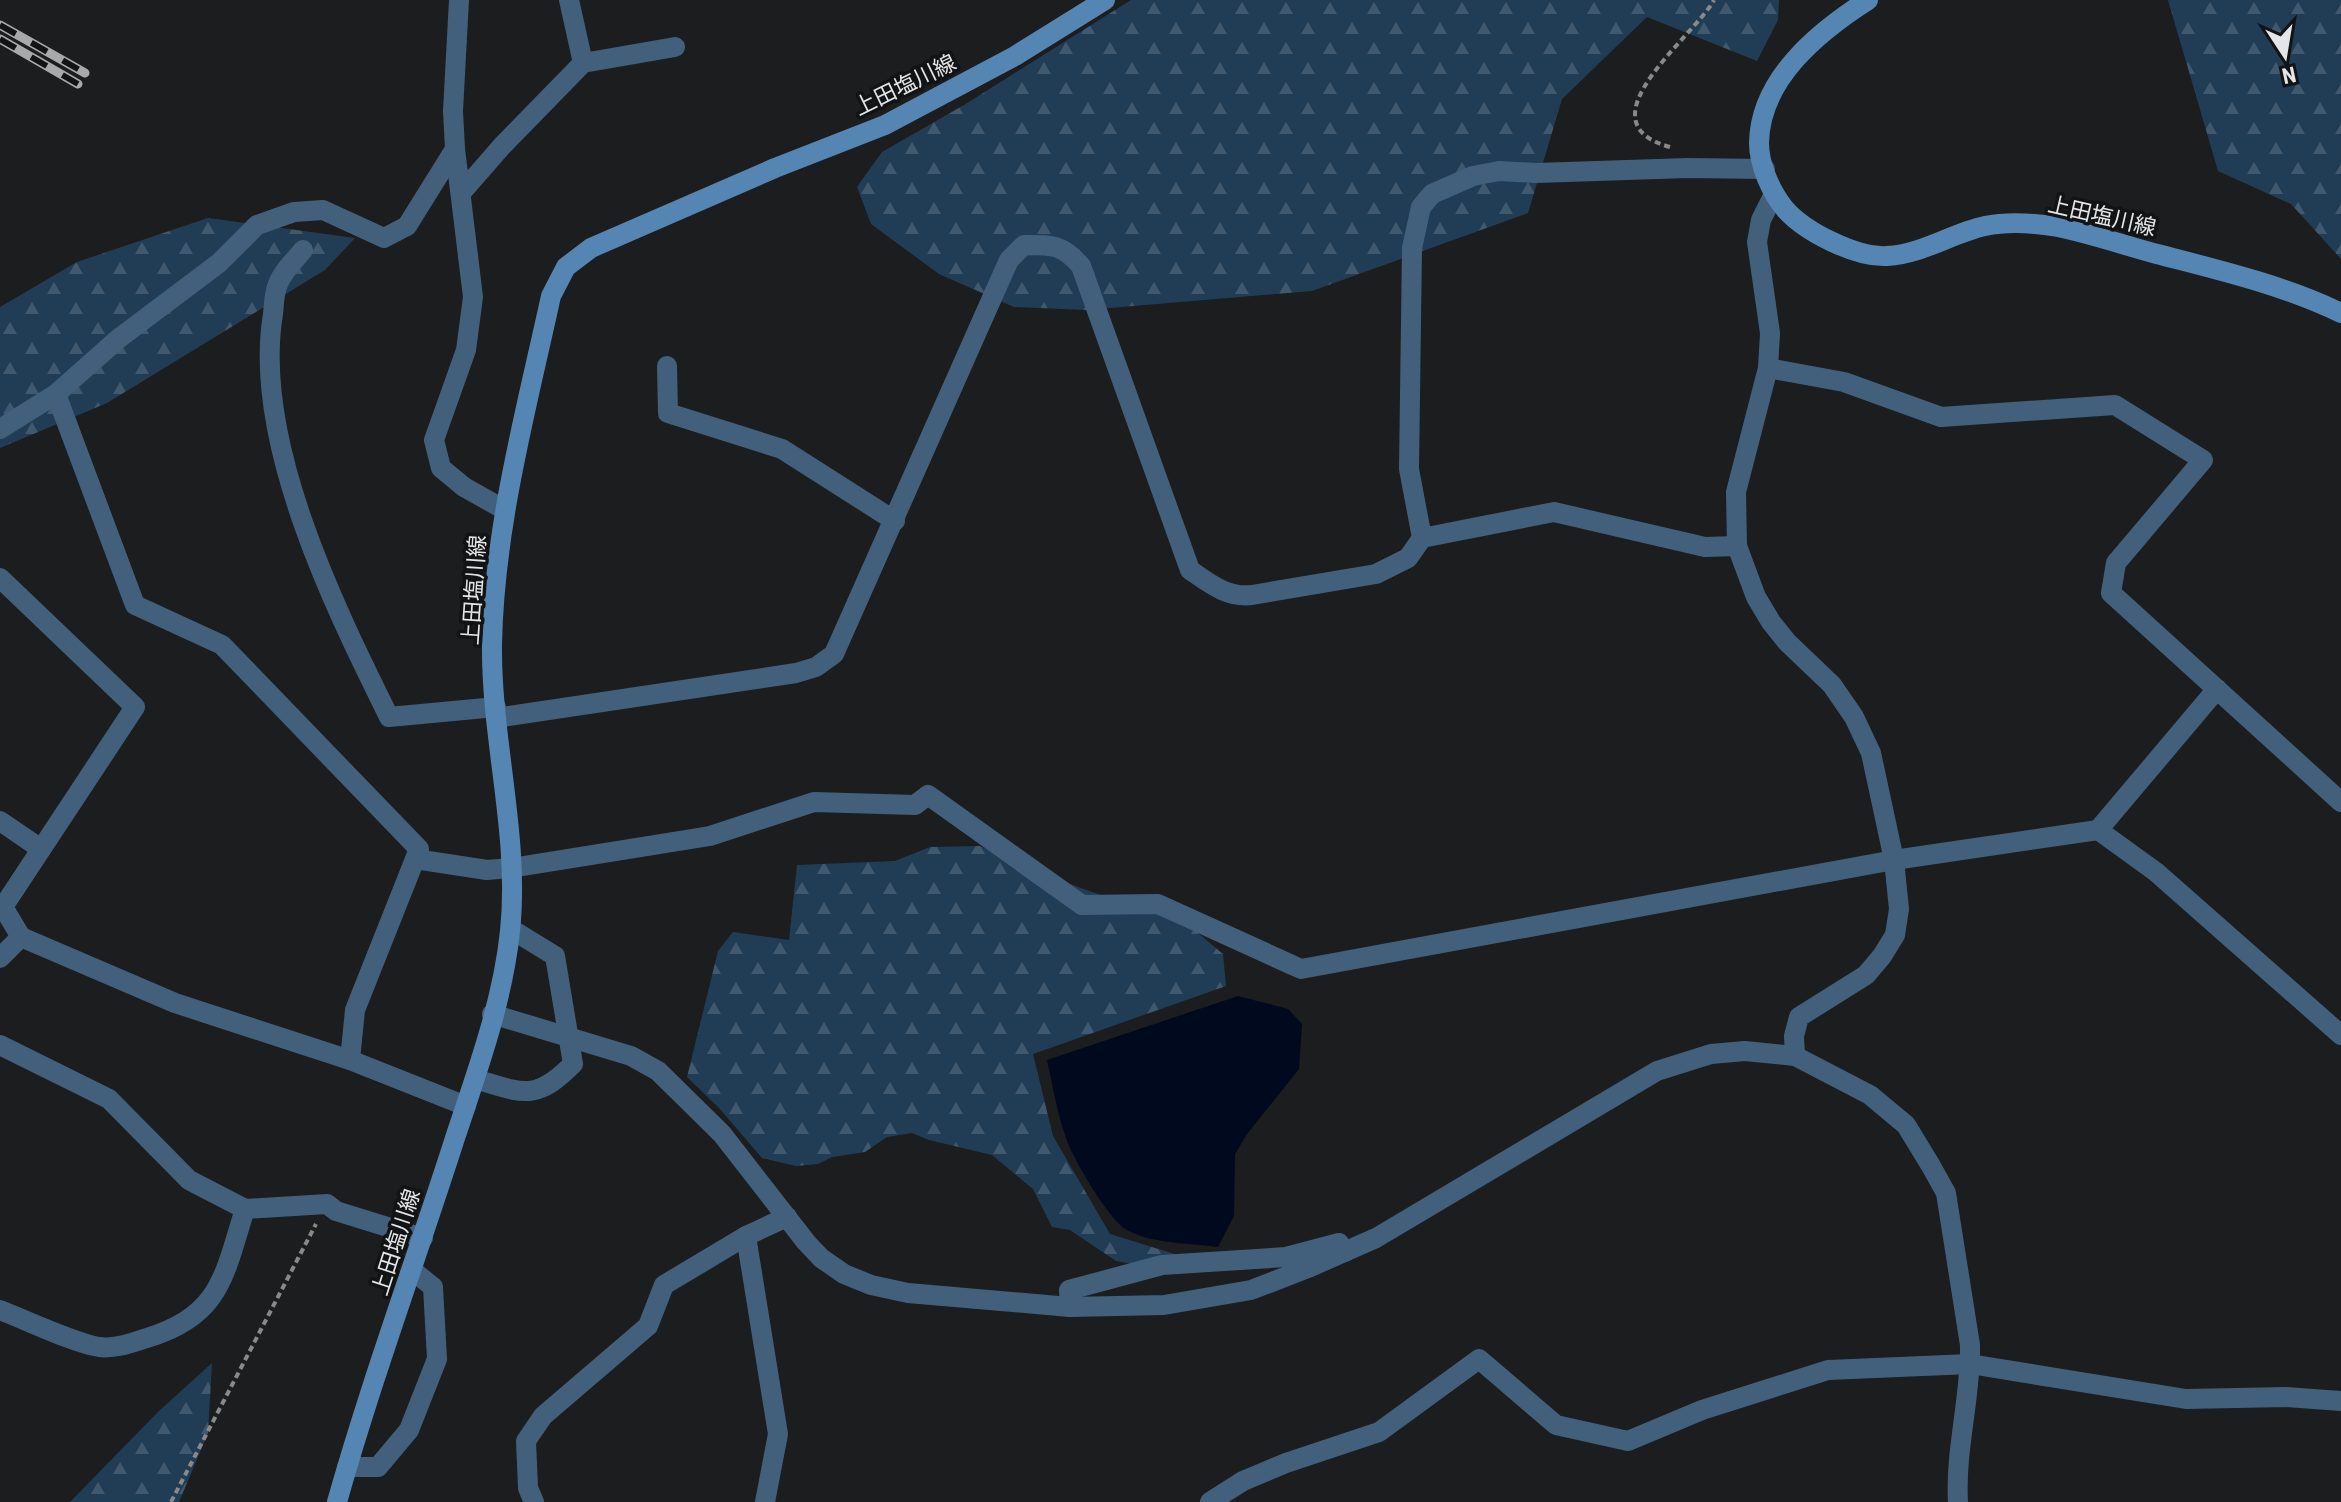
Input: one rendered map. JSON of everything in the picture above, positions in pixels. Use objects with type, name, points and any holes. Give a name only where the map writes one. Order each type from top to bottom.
[{"type":"main road","name":"上田塩川線","points":[[337,1502],[475,1079],[503,979],[511,929],[511,868],[492,647],[497,569],[505,510],[551,296],[566,267],[591,248],[775,168],[885,125],[1015,56],[1105,0]]},
{"type":"main road","name":"上田塩川線","points":[[1868,0],[1824,33],[1791,64],[1770,95],[1759,126],[1759,152],[1774,194],[1788,212],[1808,227],[1834,243],[1885,256],[1919,251],[1984,226],[2019,223],[2059,228],[2244,277],[2341,313]]},
{"type":"street","points":[[459,0],[453,111],[473,297],[466,350],[434,440],[441,468],[464,487],[505,510]]},
{"type":"street","points":[[569,0],[583,63]]},
{"type":"street","points":[[461,193],[583,63],[675,47]]},
{"type":"street","points":[[0,429],[56,394],[118,339],[219,263],[257,225],[294,212],[323,210],[384,238],[407,226],[455,149]]},
{"type":"street","points":[[1422,538],[1409,469],[1412,248],[1421,207],[1432,194],[1449,184],[1499,171],[1765,169]]},
{"type":"street","points":[[1774,194],[1761,220],[1757,242],[1770,333],[1768,368],[1736,492],[1737,546],[1756,597],[1771,622],[1787,642],[1832,685],[1854,717],[1871,753],[1894,860],[1899,909],[1895,935],[1866,975],[1799,1017],[1794,1036],[1795,1056]]},
{"type":"street","points":[[303,250],[278,284],[268,346],[272,402],[292,490],[339,616],[389,717],[496,712],[721,686],[816,667],[834,654],[1009,260],[1024,245],[1051,245],[1068,251],[1081,266],[1190,570],[1223,592],[1252,595],[1376,574],[1408,558],[1422,538],[1554,512],[1705,547],[1737,546]]},
{"type":"street","points":[[667,366],[668,413],[782,449],[895,521]]},
{"type":"street","points":[[1768,368],[1844,382],[1941,417],[2115,405],[2203,460],[2116,563],[2111,593],[2341,802]]},
{"type":"street","points":[[56,394],[135,605],[222,645],[419,849],[355,1010],[350,1060]]},
{"type":"street","points":[[0,578],[135,707],[3,907],[21,937],[175,1003],[350,1060],[466,1106]]},
{"type":"street","points":[[415,859],[487,870],[511,868],[710,836],[814,802],[915,805],[928,795],[1082,905],[1158,904],[1301,969],[1894,860],[2098,830],[2217,689]]},
{"type":"street","points":[[0,821],[41,849]]},
{"type":"street","points":[[2098,830],[2156,872],[2341,1035]]},
{"type":"street","points":[[475,1079],[521,1093],[552,1085],[573,1064],[555,956],[511,929]]},
{"type":"street","points":[[0,958],[21,937]]},
{"type":"street","points":[[492,1014],[631,1056],[658,1071],[722,1134],[821,1258],[844,1274],[871,1285],[908,1293],[1070,1307],[1164,1305],[1251,1290],[1376,1238],[1657,1071],[1711,1054],[1745,1051],[1795,1056],[1870,1095],[1906,1125],[1946,1193],[1963,1296],[1970,1364],[1960,1442],[1958,1502]]},
{"type":"street","points":[[0,1045],[109,1099],[189,1180],[245,1209],[327,1204],[336,1211],[423,1238]]},
{"type":"street","points":[[0,1310],[96,1347],[115,1348],[169,1332],[198,1314],[212,1298],[245,1209]]},
{"type":"street","points":[[534,1502],[528,1488],[526,1441],[543,1416],[648,1326],[664,1285],[746,1236],[787,1217]]},
{"type":"street","points":[[746,1236],[778,1434],[765,1502]]},
{"type":"street","points":[[1070,1307],[1069,1290],[1162,1265],[1286,1257],[1339,1243],[1345,1252]]},
{"type":"street","points":[[347,1467],[378,1467],[409,1430],[437,1359],[433,1287],[412,1270]]},
{"type":"street","points":[[1210,1502],[1243,1481],[1286,1463],[1379,1432],[1479,1359],[1556,1425],[1628,1441],[1702,1410],[1828,1370],[1970,1364],[2186,1399],[2286,1397],[2341,1401]]},
{"type":"path","points":[[1688,168],[1680,149],[1650,141],[1637,130],[1634,110],[1655,68],[1714,0]]},
{"type":"path","points":[[171,1502],[327,1204]]},
{"type":"green space","points":[[1131,0],[1779,0],[1778,20],[1757,61],[1647,17],[1562,99],[1528,213],[1312,291],[1086,310],[1014,307],[939,274],[871,224],[857,187],[882,152],[964,105]]},
{"type":"green space","points":[[2168,0],[2341,0],[2341,259],[2291,204],[2218,171]]},
{"type":"green space","points":[[208,218],[355,238],[325,270],[107,403],[0,448],[0,307],[77,262]]},
{"type":"green space","points":[[980,846],[1098,894],[1178,916],[1223,954],[1226,986],[1033,1054],[1053,1136],[1110,1234],[1181,1256],[1132,1264],[1116,1261],[1070,1230],[1052,1227],[1033,1189],[992,1155],[912,1133],[887,1137],[865,1152],[832,1157],[818,1164],[796,1166],[762,1158],[720,1109],[687,1077],[718,951],[733,932],[789,940],[797,865],[895,861],[930,847]]},
{"type":"green space","points":[[212,1363],[208,1433],[179,1502],[70,1502],[159,1411]]},
{"type":"shaded area","points":[[1238,996],[1288,1009],[1302,1024],[1299,1069],[1247,1134],[1235,1154],[1234,1216],[1218,1247],[1137,1235],[1119,1224],[1076,1160],[1063,1129],[1047,1060]]},
{"type":"railway","points":[[0,25],[85,73]]},
{"type":"railway","points":[[0,39],[78,84]]}]
